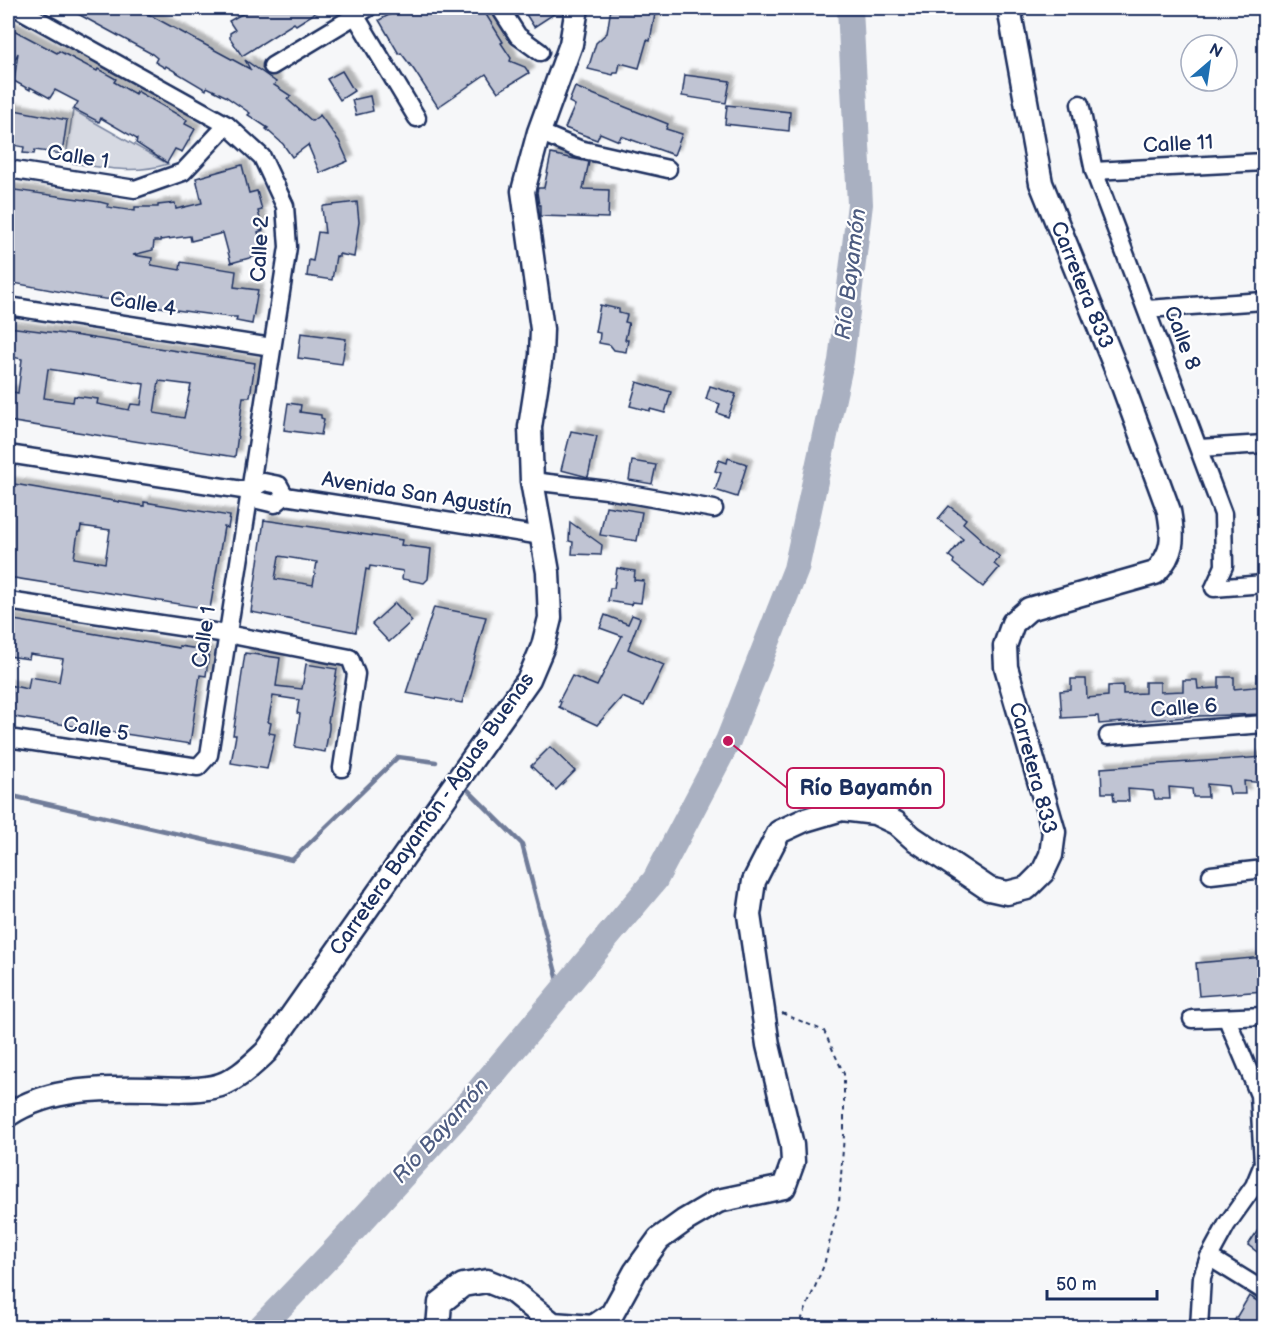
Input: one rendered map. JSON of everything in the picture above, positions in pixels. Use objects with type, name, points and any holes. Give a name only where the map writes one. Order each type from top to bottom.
[{"type":"street","name":"Calle 2","points":[[17,8],[226,125],[262,157],[285,206],[288,247],[249,491]]},
{"type":"street","points":[[500,8],[518,36],[540,52]]},
{"type":"street","name":"Carretera Bayamón - Aguas Buenas","points":[[8,1115],[18,1108],[60,1093],[214,1087],[234,1078],[266,1052],[529,679],[543,646],[549,618],[548,572],[532,481],[530,428],[541,356],[542,329],[523,191],[539,132],[571,44],[577,8]]},
{"type":"street","name":"Carretera 833","points":[[438,1328],[440,1303],[463,1285],[487,1281],[512,1291],[553,1324],[593,1327],[612,1314],[635,1272],[659,1239],[667,1233],[718,1201],[784,1187],[793,1162],[792,1144],[768,1045],[749,915],[754,881],[779,832],[805,820],[842,808],[875,813],[896,823],[913,838],[989,889],[1007,893],[1027,888],[1043,872],[1051,855],[1054,832],[1006,667],[1005,646],[1013,623],[1029,609],[1155,573],[1164,563],[1171,548],[1173,531],[1169,512],[1123,386],[1041,183],[1009,8]]},
{"type":"street","points":[[272,66],[361,11],[417,118]]},
{"type":"street","name":"Calle 8","points":[[1080,104],[1094,171],[1223,514],[1224,566],[1214,588],[1264,584]]},
{"type":"street","name":"Calle 1","points":[[8,169],[135,189],[183,172],[226,125]]},
{"type":"street","points":[[539,132],[579,149],[668,170]]},
{"type":"street","name":"Calle 11","points":[[1094,171],[1264,162]]},
{"type":"street","points":[[1147,309],[1264,301]]},
{"type":"street","name":"Calle 4","points":[[8,306],[272,347]]},
{"type":"street","points":[[1200,448],[1264,444]]},
{"type":"street","name":"Avenida San Agustín","points":[[8,454],[249,491],[258,500],[275,504],[285,496],[542,536]]},
{"type":"street","points":[[532,481],[608,490],[714,509]]},
{"type":"street","name":"Calle 1","points":[[178,764],[198,767],[209,755],[249,491]]},
{"type":"street","points":[[8,601],[227,634],[350,658],[356,674],[342,768]]},
{"type":"street","name":"Calle 6","points":[[1108,736],[1264,724]]},
{"type":"street","name":"Calle 5","points":[[8,738],[178,764]]},
{"type":"street","points":[[1211,875],[1264,869]]},
{"type":"street","points":[[1192,1019],[1264,1016]]},
{"type":"street","points":[[1199,1328],[1202,1278],[1209,1257],[1227,1224],[1254,1186],[1263,1164],[1264,1144],[1259,1095],[1227,1019]]},
{"type":"street","points":[[1209,1257],[1264,1291]]},
{"type":"path","points":[[763,1005],[824,1031],[844,1074],[844,1135],[839,1203],[824,1265],[798,1328]]},
{"type":"shaded area","points":[[73,110],[168,164],[129,170],[65,162]]},
{"type":"building","points":[[67,8],[137,8],[250,69],[245,60],[276,82],[274,85],[291,96],[287,99],[312,121],[320,115],[339,141],[348,161],[320,173],[308,145],[292,157],[283,144],[266,129],[268,128],[225,96],[207,87],[206,90],[166,66],[165,68],[155,62],[157,58],[152,54]]},
{"type":"building","points":[[253,8],[323,8],[296,25],[294,23],[242,56],[230,38],[230,33],[235,30],[229,21]]},
{"type":"building","points":[[403,8],[482,8],[503,42],[501,43],[511,58],[510,61],[525,67],[529,73],[498,92],[486,74],[438,107],[414,70],[401,53],[399,54],[379,20]]},
{"type":"building","points":[[522,8],[563,8],[534,27]]},
{"type":"building","points":[[611,8],[656,9],[650,41],[647,40],[639,68],[620,63],[618,73],[613,75],[588,69],[596,43],[607,33]]},
{"type":"building","points":[[8,27],[57,53],[59,51],[97,71],[98,69],[116,79],[114,82],[135,94],[137,91],[187,120],[185,124],[195,129],[182,152],[175,149],[167,163],[136,143],[137,139],[101,118],[99,122],[74,109],[78,102],[55,90],[50,98],[14,81],[18,53],[8,72]]},
{"type":"building","points":[[342,71],[354,91],[340,100],[327,79]]},
{"type":"building","points":[[685,75],[730,81],[726,103],[682,96]]},
{"type":"building","points":[[575,87],[668,124],[666,129],[682,134],[674,155],[621,136],[619,141],[600,133],[597,140],[565,128],[575,105],[569,102]]},
{"type":"building","points":[[370,96],[373,111],[356,115],[352,100]]},
{"type":"building","points":[[727,105],[790,112],[789,131],[725,124]]},
{"type":"building","points":[[9,109],[67,120],[62,154],[35,150],[34,154],[23,153],[24,147],[8,144]]},
{"type":"building","points":[[551,154],[589,162],[583,189],[609,190],[608,218],[540,216],[537,192],[538,188],[544,188]]},
{"type":"building","points":[[242,165],[249,193],[257,191],[262,210],[258,211],[263,230],[258,232],[264,254],[231,263],[223,233],[191,241],[190,236],[154,241],[153,250],[133,255],[152,258],[151,265],[180,270],[181,262],[236,271],[234,287],[258,290],[252,324],[236,321],[237,317],[176,310],[113,298],[113,300],[89,297],[8,282],[8,189],[100,202],[108,204],[107,207],[135,211],[135,207],[158,207],[158,205],[175,203],[176,209],[202,203],[196,178]]},
{"type":"building","points":[[357,202],[359,222],[354,257],[339,254],[339,257],[336,256],[332,280],[307,276],[309,260],[313,261],[318,232],[325,233],[322,208]]},
{"type":"building","points":[[600,305],[619,309],[619,313],[627,315],[625,322],[629,323],[625,340],[628,340],[626,352],[614,350],[610,345],[599,343],[600,333],[595,332]]},
{"type":"building","points":[[8,327],[255,363],[250,397],[243,397],[235,457],[8,421],[8,391],[18,393],[22,359],[8,356]],"holes":[[[48,369],[144,384],[141,405],[131,404],[129,410],[97,404],[98,399],[74,396],[73,402],[44,398]],[[159,381],[191,385],[184,418],[154,413]]]},
{"type":"building","points":[[301,333],[346,339],[342,364],[298,358]]},
{"type":"building","points":[[637,382],[671,392],[665,413],[630,406]]},
{"type":"building","points":[[710,386],[736,394],[728,417],[717,413],[720,404],[706,399]]},
{"type":"building","points":[[288,403],[301,405],[300,412],[321,415],[324,419],[321,435],[284,430]]},
{"type":"building","points":[[571,431],[597,436],[588,477],[561,470]]},
{"type":"building","points":[[728,458],[747,464],[737,497],[715,490],[721,473],[715,471],[719,460],[727,463]]},
{"type":"building","points":[[632,461],[656,465],[652,484],[629,480]]},
{"type":"building","points":[[8,483],[144,506],[144,502],[230,516],[228,528],[224,527],[210,609],[8,577]],"holes":[[[81,526],[110,530],[105,563],[74,558]]]},
{"type":"building","points":[[606,506],[642,512],[637,541],[600,535]]},
{"type":"building","points":[[949,506],[966,519],[963,523],[980,538],[979,540],[1000,557],[994,564],[999,568],[983,587],[953,563],[954,560],[949,556],[963,539],[938,519]]},
{"type":"building","points":[[264,520],[402,540],[401,545],[431,549],[428,579],[424,583],[402,579],[403,571],[370,566],[369,570],[366,569],[356,632],[251,612]],"holes":[[[279,556],[317,562],[313,585],[275,579]]]},
{"type":"building","points":[[570,522],[602,545],[601,555],[572,554],[573,542],[569,541]]},
{"type":"building","points":[[617,568],[635,571],[634,580],[644,581],[641,603],[632,602],[631,605],[608,601],[610,588],[614,588]]},
{"type":"building","points":[[395,603],[412,621],[389,642],[372,624]]},
{"type":"building","points":[[434,607],[486,617],[462,703],[406,693]]},
{"type":"building","points":[[605,615],[628,624],[632,615],[640,618],[628,649],[664,665],[644,706],[622,697],[597,725],[559,707],[561,702],[559,701],[572,676],[597,686],[622,636],[600,628]]},
{"type":"building","points":[[8,619],[209,652],[206,676],[200,675],[190,744],[8,716],[8,685],[28,689],[30,677],[59,682],[63,659],[30,654],[29,659],[8,656]]},
{"type":"building","points":[[245,653],[280,658],[276,686],[302,689],[306,664],[337,669],[325,752],[295,747],[300,714],[297,713],[299,700],[273,696],[268,722],[271,723],[269,733],[275,734],[267,769],[231,763]]},
{"type":"building","points":[[1219,677],[1234,677],[1234,689],[1264,686],[1264,714],[1200,716],[1099,724],[1098,716],[1062,718],[1060,691],[1071,690],[1071,679],[1086,679],[1087,698],[1108,696],[1108,686],[1123,685],[1123,694],[1145,693],[1145,682],[1160,682],[1160,692],[1183,691],[1183,680],[1197,680],[1198,689],[1219,688]]},
{"type":"building","points":[[550,747],[575,771],[556,790],[531,766]]},
{"type":"building","points":[[1264,757],[1264,783],[1244,781],[1245,794],[1230,794],[1228,786],[1207,784],[1208,797],[1193,797],[1192,789],[1169,787],[1170,799],[1155,799],[1153,791],[1128,789],[1129,801],[1114,801],[1113,793],[1102,793],[1101,768]]},
{"type":"building","points":[[1264,957],[1264,991],[1199,996],[1196,963]]},
{"type":"building","points":[[1264,1221],[1264,1257],[1248,1245]]},
{"type":"building","points":[[1249,1296],[1264,1305],[1264,1328],[1230,1328]]},
{"type":"waterway","name":"Río Bayamón","points":[[260,1328],[461,1112],[655,880],[728,741],[796,569],[841,361],[860,204],[850,8]]},
{"type":"waterway","points":[[8,795],[292,860],[398,757],[436,762]]},
{"type":"waterway","points":[[465,787],[522,844],[561,992]]},
{"type":"place","name":"Río Bayamón","points":[[728,741]]}]
